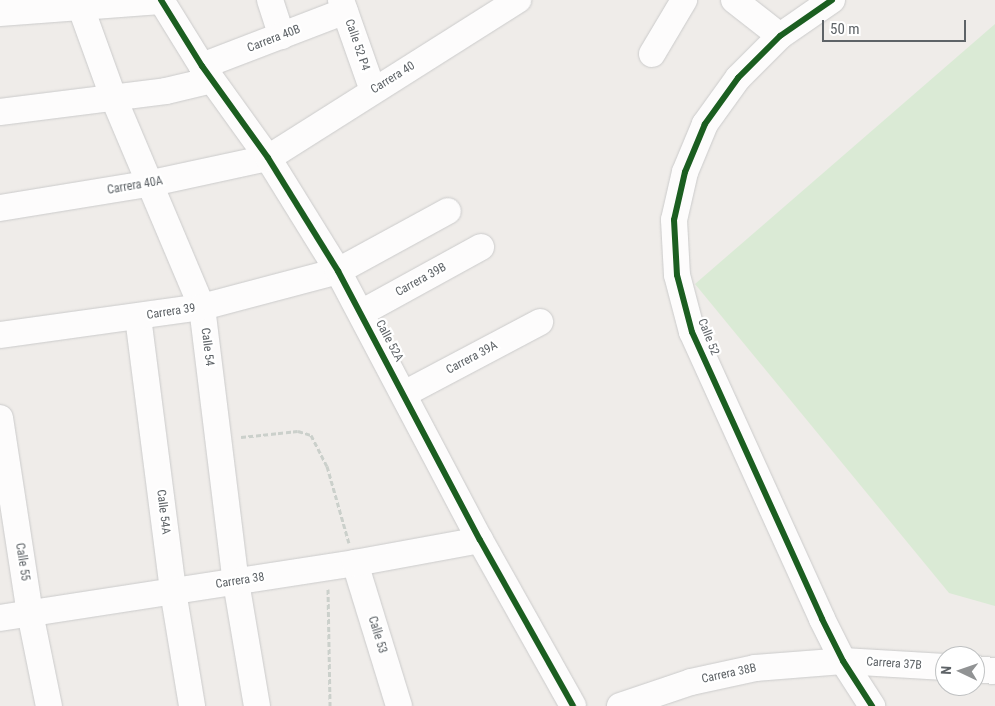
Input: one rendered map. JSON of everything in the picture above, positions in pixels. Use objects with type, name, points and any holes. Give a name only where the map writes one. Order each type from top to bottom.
[{"type":"street","points":[[270,0],[282,36]]},
{"type":"street","name":"Carrera 40","points":[[268,158],[518,0]]},
{"type":"street","points":[[652,54],[684,0]]},
{"type":"street","points":[[734,0],[780,36]]},
{"type":"street","name":"Calle 52","points":[[832,0],[780,36],[738,78],[705,124],[685,172],[674,220],[677,275],[692,332],[843,661],[872,706]]},
{"type":"street","points":[[0,13],[161,1]]},
{"type":"street","name":"Calle 52A","points":[[161,1],[207,73],[268,158],[338,271],[480,540],[573,706]]},
{"type":"street","name":"Carrera 40B","points":[[114,99],[166,91],[207,73],[343,5]]},
{"type":"street","name":"Calle 52 P4","points":[[343,5],[373,91]]},
{"type":"street","name":"Calle 54","points":[[81,8],[114,99],[152,184],[202,307],[236,582],[257,706]]},
{"type":"street","points":[[0,112],[114,99]]},
{"type":"street","name":"Carrera 40A","points":[[0,208],[152,184],[268,158]]},
{"type":"street","points":[[338,271],[448,211]]},
{"type":"street","name":"Carrera 39B","points":[[361,312],[481,247]]},
{"type":"street","name":"Carrera 39","points":[[0,335],[202,307],[338,271]]},
{"type":"street","name":"Calle 54A","points":[[138,317],[173,592],[192,706]]},
{"type":"street","name":"Carrera 39A","points":[[404,394],[540,322]]},
{"type":"street","name":"Calle 55","points":[[0,418],[30,613],[49,706]]},
{"type":"street","name":"Carrera 38","points":[[0,618],[325,568],[480,540]]},
{"type":"street","name":"Calle 53","points":[[355,563],[399,706]]},
{"type":"street","name":"Carrera 37B","points":[[843,661],[935,666]]},
{"type":"street","name":"Carrera 38B","points":[[620,706],[691,682],[755,668],[843,661]]},
{"type":"path","points":[[218,441],[298,431],[311,435],[327,466],[355,563]]},
{"type":"path","points":[[325,568],[330,608],[330,706]]},
{"type":"green space","points":[[995,24],[995,606],[949,593],[695,284]]},
{"type":"cycle path","points":[[161,0],[202,66],[268,158],[338,271],[480,540],[573,706]]},
{"type":"cycle path","points":[[832,0],[780,36],[738,78],[705,124],[685,172],[674,220],[677,275],[692,332],[822,619],[843,661],[872,706]]}]
